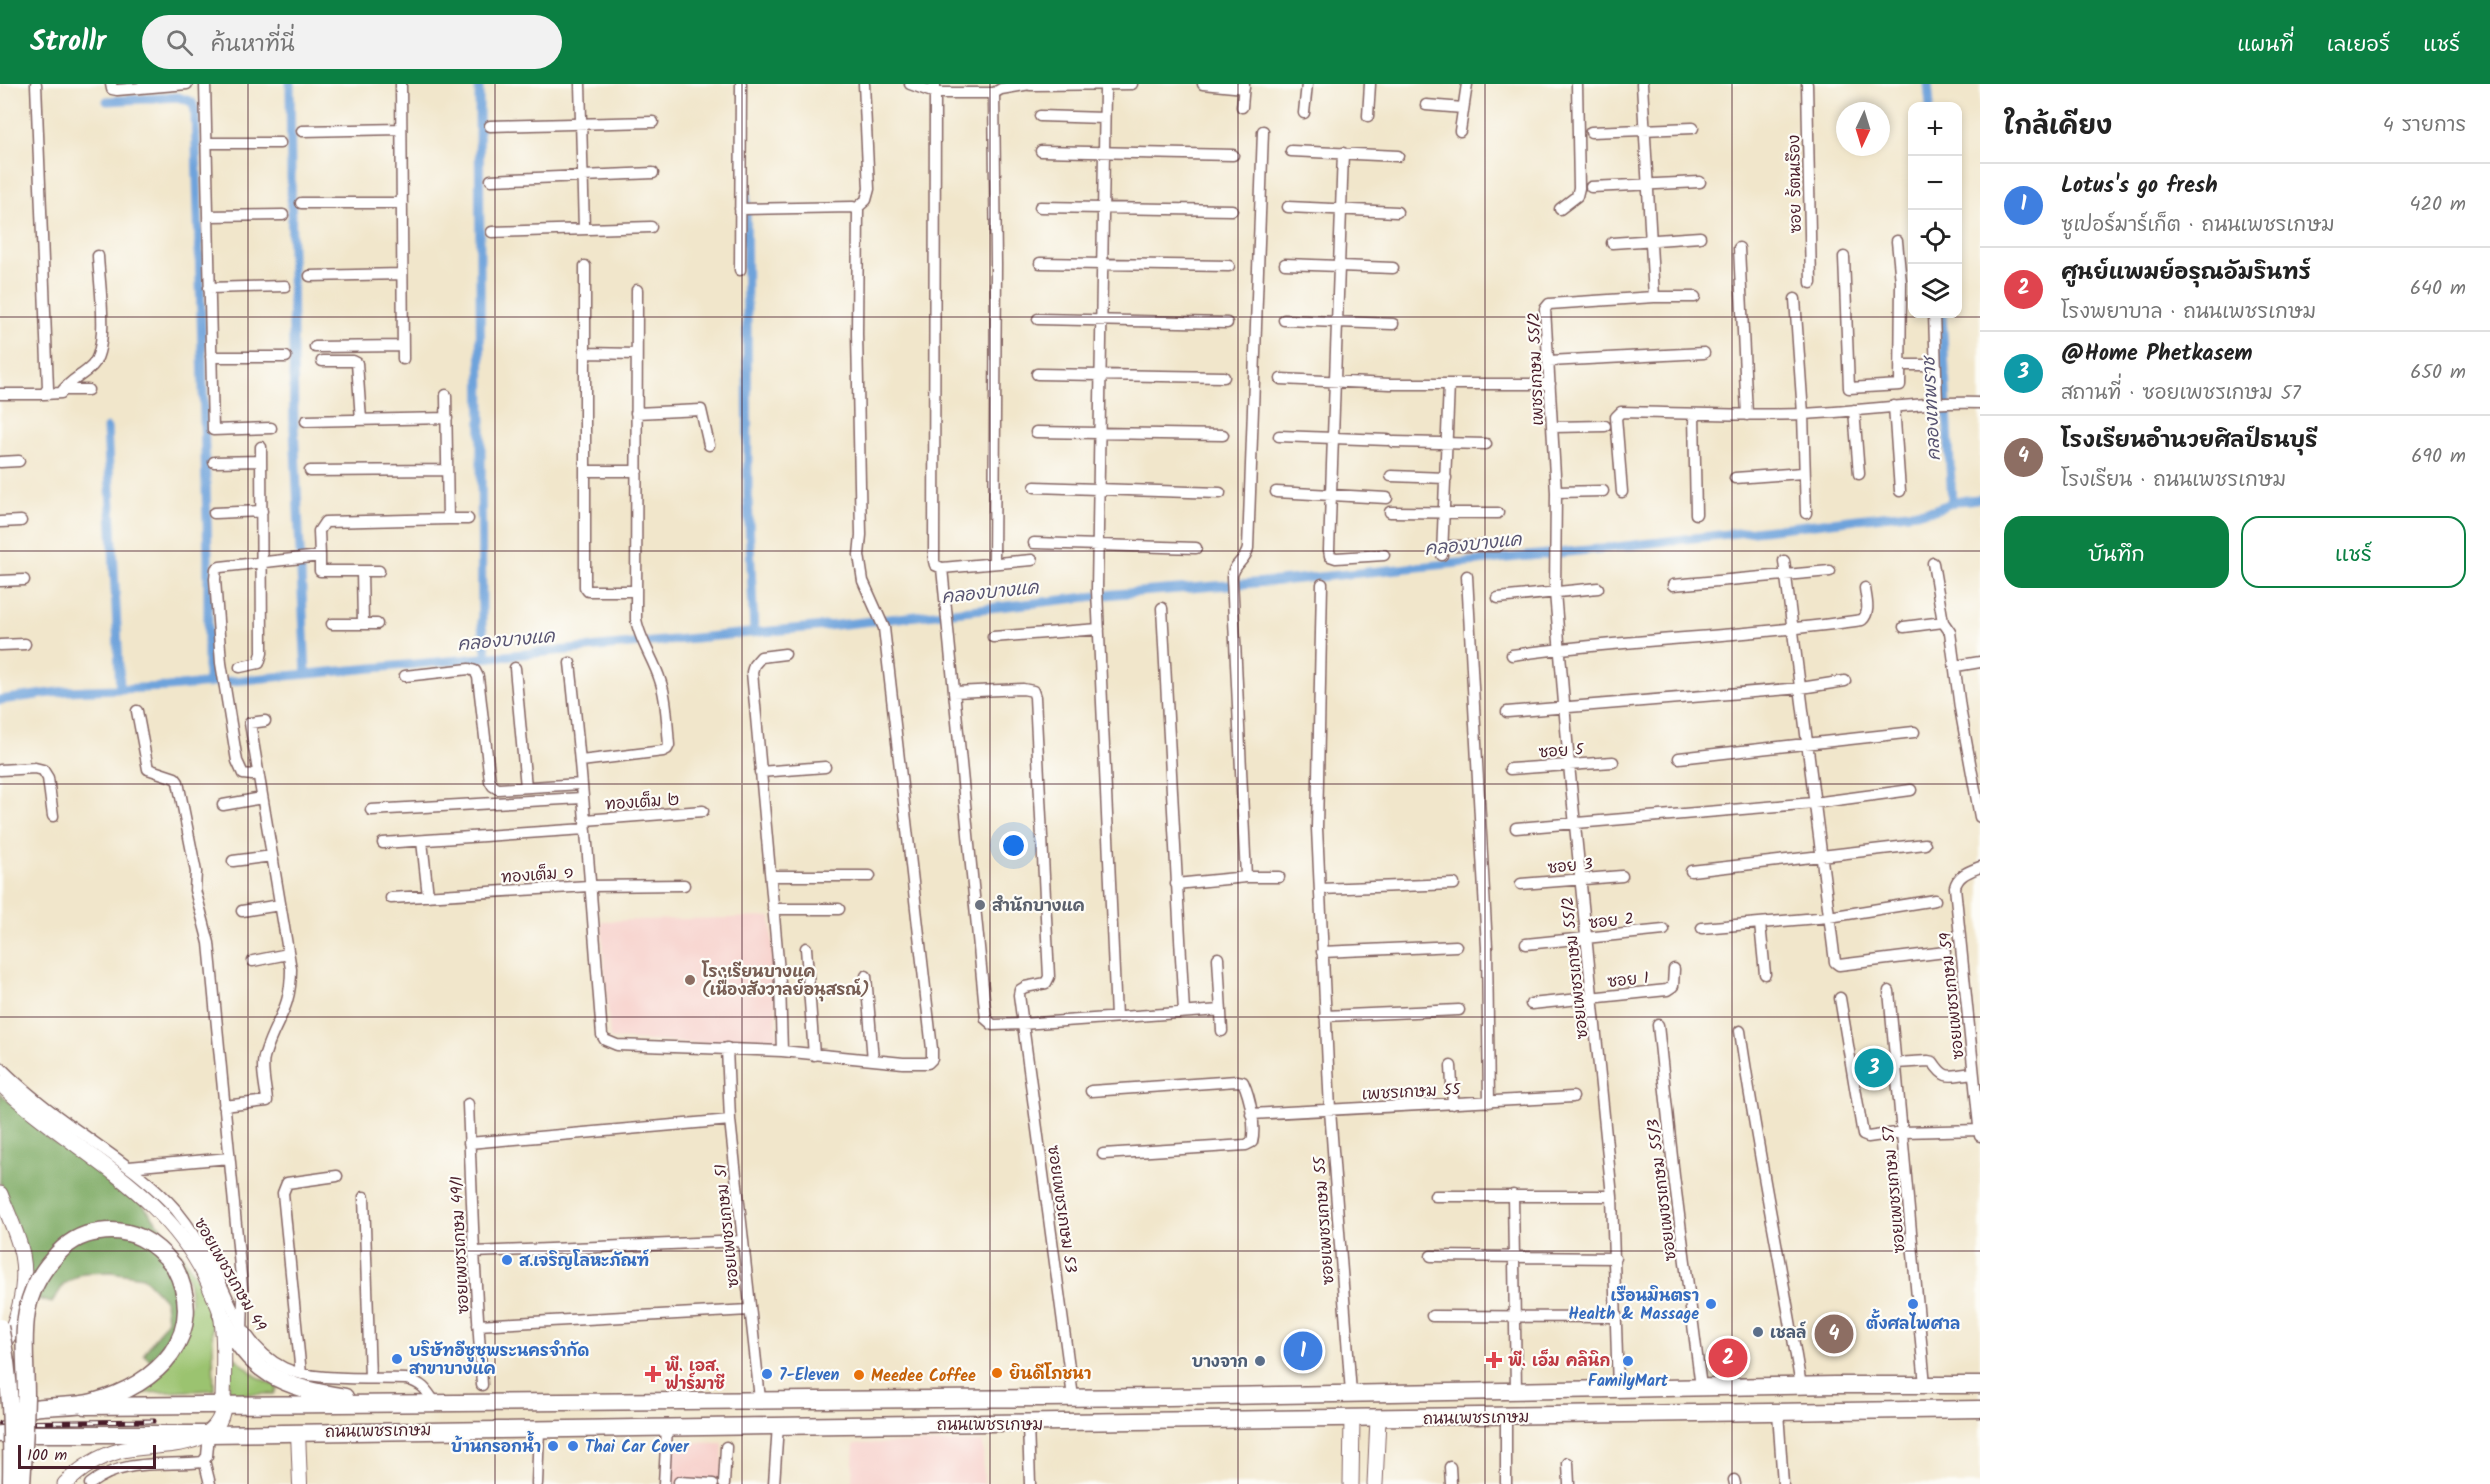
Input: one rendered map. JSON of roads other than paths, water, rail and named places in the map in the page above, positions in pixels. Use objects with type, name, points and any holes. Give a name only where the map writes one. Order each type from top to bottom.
[{"type":"main road","points":[[0,1083],[41,1119],[118,1173],[166,1218],[183,1239],[201,1268],[221,1314],[241,1348],[254,1363],[272,1376],[308,1390],[399,1404]]},
{"type":"main road","points":[[0,1194],[20,1245],[25,1278],[16,1320],[9,1337],[0,1346]]},
{"type":"main road","points":[[22,1484],[26,1395],[25,1321],[29,1296],[41,1273],[59,1251],[74,1240],[91,1233],[110,1230],[140,1236],[161,1250],[174,1266],[183,1283],[186,1300],[186,1317],[174,1350],[164,1365],[144,1381],[118,1394],[91,1403],[34,1407]]},
{"type":"main road","points":[[65,1484],[86,1466],[112,1453],[185,1442],[209,1434],[221,1419],[224,1406],[221,1314]]},
{"type":"main road","points":[[0,1327],[8,1377],[12,1443],[11,1484]]},
{"type":"main road","name":"ถนนเพชรเกษม","points":[[0,1408],[1980,1385]]},
{"type":"main road","points":[[1642,1388],[1645,1414]]},
{"type":"main road","points":[[1376,1484],[1379,1393]]},
{"type":"main road","points":[[1351,1394],[1351,1484]]},
{"type":"main road","points":[[253,1405],[255,1424],[266,1432]]},
{"type":"main road","points":[[92,1406],[108,1411],[113,1419],[111,1428],[94,1434]]},
{"type":"main road","name":"ถนนเพชรเกษม","points":[[0,1434],[209,1434],[777,1425],[1028,1424],[1980,1409]]},
{"type":"street","points":[[36,84],[48,388],[44,394]]},
{"type":"street","points":[[111,84],[112,89],[117,90],[187,84]]},
{"type":"street","points":[[205,84],[213,430],[271,428]]},
{"type":"street","points":[[401,84],[404,359]]},
{"type":"street","points":[[580,84],[584,229]]},
{"type":"street","points":[[740,270],[741,84]]},
{"type":"street","points":[[740,209],[857,208],[866,200],[869,189],[864,84]]},
{"type":"street","points":[[910,84],[935,89],[954,88],[994,93],[1000,89],[1030,84],[1132,84]]},
{"type":"street","points":[[1203,84],[1244,86],[1242,107]]},
{"type":"street","points":[[1304,113],[1307,84]]},
{"type":"street","points":[[1368,116],[1370,84]]},
{"type":"street","points":[[1460,131],[1467,84]]},
{"type":"street","points":[[1560,209],[1577,196],[1579,188],[1577,84]]},
{"type":"street","points":[[1642,84],[1653,297]]},
{"type":"street","name":"ซอย ร้ตนเรึอง","points":[[1807,84],[1811,283]]},
{"type":"street","points":[[935,89],[935,566],[942,568],[1032,560]]},
{"type":"street","points":[[1104,90],[1097,597],[1116,1017]]},
{"type":"street","points":[[994,93],[996,276],[994,563]]},
{"type":"street","points":[[1426,105],[1463,108]]},
{"type":"street","points":[[1040,116],[1104,118]]},
{"type":"street","points":[[490,126],[653,122]]},
{"type":"street","points":[[1591,132],[1693,128]]},
{"type":"street","points":[[302,131],[401,129]]},
{"type":"street","points":[[1246,877],[1232,580],[1233,571],[1244,560],[1248,548],[1263,130]]},
{"type":"street","points":[[206,143],[280,142]]},
{"type":"street","points":[[1291,151],[1398,156]]},
{"type":"street","points":[[1041,152],[1233,154]]},
{"type":"street","points":[[1343,153],[1330,556],[1336,558],[1384,555]]},
{"type":"street","points":[[491,180],[653,173]]},
{"type":"street","points":[[1591,187],[1700,182]]},
{"type":"street","points":[[301,203],[402,202]]},
{"type":"street","points":[[1040,207],[1232,210]]},
{"type":"street","points":[[1288,207],[1397,212]]},
{"type":"street","points":[[570,663],[581,761],[589,886],[605,1040],[617,1045],[727,1048],[928,1063],[932,1059],[932,1048],[884,628],[863,580],[859,555],[861,535],[857,208]]},
{"type":"street","points":[[208,216],[283,215]]},
{"type":"street","points":[[492,232],[651,227]]},
{"type":"street","points":[[1612,243],[1700,237]]},
{"type":"street","points":[[1897,241],[1901,282],[1902,365],[1898,406],[1900,491]]},
{"type":"street","points":[[1739,248],[1747,415]]},
{"type":"street","points":[[0,394],[59,394],[70,381],[92,366],[99,356],[102,340],[98,256]]},
{"type":"street","points":[[1844,257],[1849,388],[1900,385]]},
{"type":"street","points":[[1040,263],[1229,266]]},
{"type":"street","points":[[1285,264],[1393,268]]},
{"type":"street","points":[[585,266],[585,587],[588,591],[636,591]]},
{"type":"street","points":[[310,276],[402,274]]},
{"type":"street","points":[[209,288],[285,286]]},
{"type":"street","points":[[581,761],[646,754],[667,749],[668,738],[661,683],[650,653],[639,633],[636,619],[637,290]]},
{"type":"street","name":"เพชรเกษม 55/2","points":[[1555,544],[1556,492],[1546,305],[1653,297],[1695,297]]},
{"type":"street","points":[[1796,299],[1806,513]]},
{"type":"street","points":[[1934,318],[1939,403]]},
{"type":"street","points":[[1038,319],[1227,323]]},
{"type":"street","points":[[1284,320],[1393,324]]},
{"type":"street","points":[[315,347],[403,346]]},
{"type":"street","points":[[586,352],[636,354]]},
{"type":"street","points":[[1550,361],[1704,352]]},
{"type":"street","points":[[211,357],[286,357]]},
{"type":"street","points":[[322,361],[357,363],[361,420]]},
{"type":"street","points":[[1902,365],[1935,364]]},
{"type":"street","points":[[1037,374],[1224,377]]},
{"type":"street","points":[[1281,380],[1550,384]]},
{"type":"street","points":[[1449,384],[1442,551],[1498,546]]},
{"type":"street","points":[[64,390],[88,390]]},
{"type":"street","points":[[446,395],[448,519]]},
{"type":"street","points":[[1622,492],[1617,417],[1619,413],[1803,414],[1954,402],[1980,403]]},
{"type":"street","points":[[1854,410],[1859,474]]},
{"type":"street","points":[[636,413],[701,411],[709,445]]},
{"type":"street","points":[[1694,415],[1696,514]]},
{"type":"street","points":[[306,421],[447,418]]},
{"type":"street","points":[[1553,427],[1605,426]]},
{"type":"street","points":[[1036,432],[1223,435]]},
{"type":"street","points":[[1279,436],[1486,444]]},
{"type":"street","points":[[240,667],[254,665],[261,659],[263,561],[261,447]]},
{"type":"street","points":[[214,462],[261,460]]},
{"type":"street","points":[[0,462],[19,461]]},
{"type":"street","points":[[310,471],[447,470]]},
{"type":"street","points":[[585,471],[637,471]]},
{"type":"street","points":[[1735,478],[1803,473]]},
{"type":"street","points":[[1391,476],[1446,478]]},
{"type":"street","points":[[1035,487],[1220,493]]},
{"type":"street","points":[[1556,492],[1602,491]]},
{"type":"street","points":[[1276,492],[1387,498]]},
{"type":"street","points":[[214,513],[262,511]]},
{"type":"street","points":[[1390,512],[1498,513]]},
{"type":"street","points":[[379,571],[320,571],[316,556],[319,531],[325,522],[468,519]]},
{"type":"street","points":[[0,522],[21,521]]},
{"type":"street","points":[[1034,543],[1196,548]]},
{"type":"street","name":"ซอยเพชรเกษม 55/2","points":[[1555,544],[1555,592],[1569,765],[1612,1196],[1618,1389]]},
{"type":"street","points":[[258,771],[247,775],[240,771],[233,745],[221,663],[216,569],[263,561],[316,556]]},
{"type":"street","points":[[1784,561],[1821,857],[1837,964],[1945,952]]},
{"type":"street","points":[[1933,563],[1943,622],[1950,632],[1960,708],[1980,817]]},
{"type":"street","points":[[942,568],[986,1018],[993,1024],[1023,1024],[1221,1010]]},
{"type":"street","points":[[362,571],[363,624]]},
{"type":"street","points":[[1673,585],[1830,571]]},
{"type":"street","points":[[1467,576],[1487,946],[1489,1102]]},
{"type":"street","points":[[0,581],[24,580]]},
{"type":"street","name":"ซอยเพชรเกษม 55","points":[[1322,584],[1317,828],[1326,1047],[1351,1394]]},
{"type":"street","points":[[1498,598],[1598,588]]},
{"type":"street","points":[[1512,655],[1559,648],[1794,630],[1862,620],[1866,617],[1868,609],[1865,588]]},
{"type":"street","points":[[1162,608],[1184,1012]]},
{"type":"street","points":[[1904,627],[1943,622]]},
{"type":"street","points":[[332,624],[377,624]]},
{"type":"street","points":[[993,637],[1099,629]]},
{"type":"street","points":[[0,645],[25,644]]},
{"type":"street","points":[[782,1052],[780,983],[752,672],[754,665],[761,657],[785,654]]},
{"type":"street","points":[[1956,666],[1980,662]]},
{"type":"street","points":[[515,668],[526,787]]},
{"type":"street","points":[[405,676],[469,669],[475,671],[478,677],[490,781],[493,786],[498,789],[581,784]]},
{"type":"street","points":[[1507,712],[1801,688],[1845,681]]},
{"type":"street","name":"ซอยเพชรเกษม 53","points":[[954,692],[1023,689],[1033,691],[1035,697],[1049,977],[1046,983],[1025,987],[1020,990],[1019,995],[1073,1397]]},
{"type":"street","points":[[136,711],[148,769],[175,778],[178,782],[196,872],[195,890],[209,943],[243,1298],[242,1332]]},
{"type":"street","points":[[224,1106],[267,1101],[264,1056],[290,997],[291,969],[250,723],[265,721]]},
{"type":"street","points":[[1679,758],[1914,732]]},
{"type":"street","name":"ซอย 5","points":[[1510,769],[1613,762]]},
{"type":"street","points":[[760,772],[825,767]]},
{"type":"street","points":[[0,770],[35,768],[43,770],[48,778],[52,816]]},
{"type":"street","points":[[1516,828],[1815,803],[1911,790]]},
{"type":"street","points":[[223,805],[262,798]]},
{"type":"street","points":[[371,810],[582,798]]},
{"type":"street","name":"ทองเต็ม ๒","points":[[383,843],[422,842],[703,811]]},
{"type":"street","points":[[422,842],[428,896]]},
{"type":"street","points":[[1691,871],[1925,844]]},
{"type":"street","points":[[233,861],[272,856]]},
{"type":"street","name":"ซอยเพชรเกษม 59","points":[[1980,867],[1962,875],[1955,887],[1980,1136]]},
{"type":"street","points":[[771,876],[870,876]]},
{"type":"street","name":"ซอย 3","points":[[1521,884],[1622,876]]},
{"type":"street","points":[[1176,884],[1246,877],[1279,877]]},
{"type":"street","points":[[1320,889],[1454,884]]},
{"type":"street","name":"ทองเต็ม ๑","points":[[391,898],[589,886],[684,885]]},
{"type":"street","points":[[1702,928],[1829,917],[1935,900]]},
{"type":"street","points":[[242,911],[280,905]]},
{"type":"street","points":[[773,909],[838,909]]},
{"type":"street","points":[[1760,924],[1765,974]]},
{"type":"street","name":"ซอย 2","points":[[1526,944],[1664,930]]},
{"type":"street","points":[[1322,952],[1456,946]]},
{"type":"street","points":[[806,948],[814,1055]]},
{"type":"street","points":[[253,961],[288,954]]},
{"type":"street","points":[[1218,958],[1222,1031]]},
{"type":"street","name":"ซอย 1","points":[[1531,1004],[1667,990],[1673,986],[1674,969]]},
{"type":"street","points":[[866,976],[873,1060]]},
{"type":"street","name":"ซอยเพชรเกษม 57","points":[[1889,991],[1925,1385]]},
{"type":"street","points":[[1840,998],[1863,1135],[1868,1137],[1903,1132],[1980,1130]]},
{"type":"street","points":[[1325,1016],[1459,1010]]},
{"type":"street","name":"ซอยเพชรเกษม 55/3","points":[[1658,1025],[1674,1176],[1701,1387]]},
{"type":"street","points":[[1740,1031],[1751,1108],[1783,1271],[1801,1386]]},
{"type":"street","name":"ซอยเพชรเกษม 51","points":[[727,1048],[730,1120],[760,1399]]},
{"type":"street","points":[[1896,1063],[1928,1060],[1933,1062],[1938,1073],[1945,1076],[1973,1073]]},
{"type":"street","points":[[1451,1066],[1453,1104]]},
{"type":"street","name":"ซอยเพชรเกษม 49","points":[[0,1067],[43,1106],[129,1167],[175,1210],[196,1237],[219,1280],[242,1332],[270,1358],[284,1368],[302,1374],[418,1382],[424,1386],[435,1403]]},
{"type":"street","points":[[1092,1091],[1237,1080],[1243,1082],[1251,1114],[1253,1136],[1251,1142],[1246,1145],[1103,1154]]},
{"type":"street","name":"เพชรเกษม 55","points":[[1251,1114],[1573,1097]]},
{"type":"street","name":"ซอยเพชรเกษม 49/1","points":[[468,1104],[482,1385]]},
{"type":"street","points":[[469,1143],[730,1120]]},
{"type":"street","points":[[129,1167],[229,1158]]},
{"type":"street","points":[[302,1374],[283,1193],[287,1183],[337,1176]]},
{"type":"street","points":[[1435,1196],[1612,1196]]},
{"type":"street","points":[[1513,1196],[1513,1316],[1516,1390]]},
{"type":"street","points":[[364,1197],[370,1377]]},
{"type":"street","points":[[474,1252],[742,1241]]},
{"type":"street","points":[[1431,1256],[1615,1258]]},
{"type":"street","points":[[478,1325],[749,1310]]},
{"type":"street","points":[[1432,1316],[1617,1317]]},
{"type":"street","points":[[1778,1412],[1783,1484]]},
{"type":"street","points":[[1506,1416],[1506,1484]]},
{"type":"street","points":[[1028,1424],[1030,1484]]},
{"type":"street","points":[[774,1484],[777,1425]]},
{"type":"street","points":[[664,1484],[667,1427]]},
{"type":"street","points":[[537,1484],[539,1429]]},
{"type":"street","points":[[298,1432],[300,1484]]},
{"type":"street","points":[[209,1434],[207,1456],[204,1460],[210,1484]]},
{"type":"street","points":[[724,1484],[726,1447]]},
{"type":"street","points":[[90,1484],[99,1477],[118,1469],[204,1460]]},
{"type":"street","points":[[1568,1463],[1569,1484]]},
{"type":"street","points":[[1450,1467],[1451,1484]]},
{"type":"street","points":[[679,1482],[713,1484]]},
{"type":"waterway","points":[[290,84],[294,428],[306,674]]},
{"type":"waterway","points":[[479,84],[482,626],[487,657]]},
{"type":"waterway","name":"คลองเทพราช","points":[[1928,84],[1930,102]]},
{"type":"waterway","points":[[107,101],[178,97],[192,102],[195,110],[208,555],[208,684]]},
{"type":"waterway","points":[[746,164],[748,499],[754,633]]},
{"type":"waterway","name":"คลองเทพราช","points":[[1942,318],[1952,503]]},
{"type":"waterway","points":[[107,428],[120,688]]},
{"type":"waterway","name":"คลองบางแค","points":[[0,700],[66,691],[168,687],[836,625],[1115,594],[1279,581],[1608,548],[1934,510],[1956,501],[1980,499]]},
{"type":"railway","points":[[0,1423],[154,1421]]},
{"type":"place","name":"สำนักบางแค","points":[[980,905]]},
{"type":"place","name":"โรงเรียนบางแค (เนื่องสังวาลย์อนุสรณ์)","points":[[690,980]]},
{"type":"place","name":"@Home Phetkasem","points":[[1874,1068]]},
{"type":"place","name":"ส.เจริญโลหะภัณฑ์","points":[[507,1260]]},
{"type":"place","name":"เรือนมินตรา Health & Massage","points":[[1711,1304]]},
{"type":"place","name":"ตั้งศลไพศาล","points":[[1913,1304]]},
{"type":"place","name":"เชลล์","points":[[1758,1332]]},
{"type":"place","name":"โรงเรียนอำนวยศิลป์ธนบุรี","points":[[1834,1334]]},
{"type":"place","name":"Lotus's go fresh","points":[[1303,1351]]},
{"type":"place","name":"ศูนย์แพมย์อรุณอัมรินทร์","points":[[1728,1358]]},
{"type":"place","name":"บริษัทอีซูซุพระนครจำกัด สาขาบางแค","points":[[397,1359]]},
{"type":"place","name":"พี. เอ็ม คลินิก","points":[[1494,1360]]},
{"type":"place","name":"บางจาก","points":[[1260,1361]]},
{"type":"place","name":"FamilyMart","points":[[1628,1361]]},
{"type":"place","name":"ยินดีโภชนา","points":[[997,1373]]},
{"type":"place","name":"พี. เอส. ฟาร์มาซี","points":[[653,1374]]},
{"type":"place","name":"7-Eleven","points":[[767,1374]]},
{"type":"place","name":"Meedee Coffee","points":[[859,1375]]},
{"type":"place","name":"บ้านกรอกน้ำ","points":[[553,1446]]},
{"type":"place","name":"Thai Car Cover","points":[[573,1446]]}]
